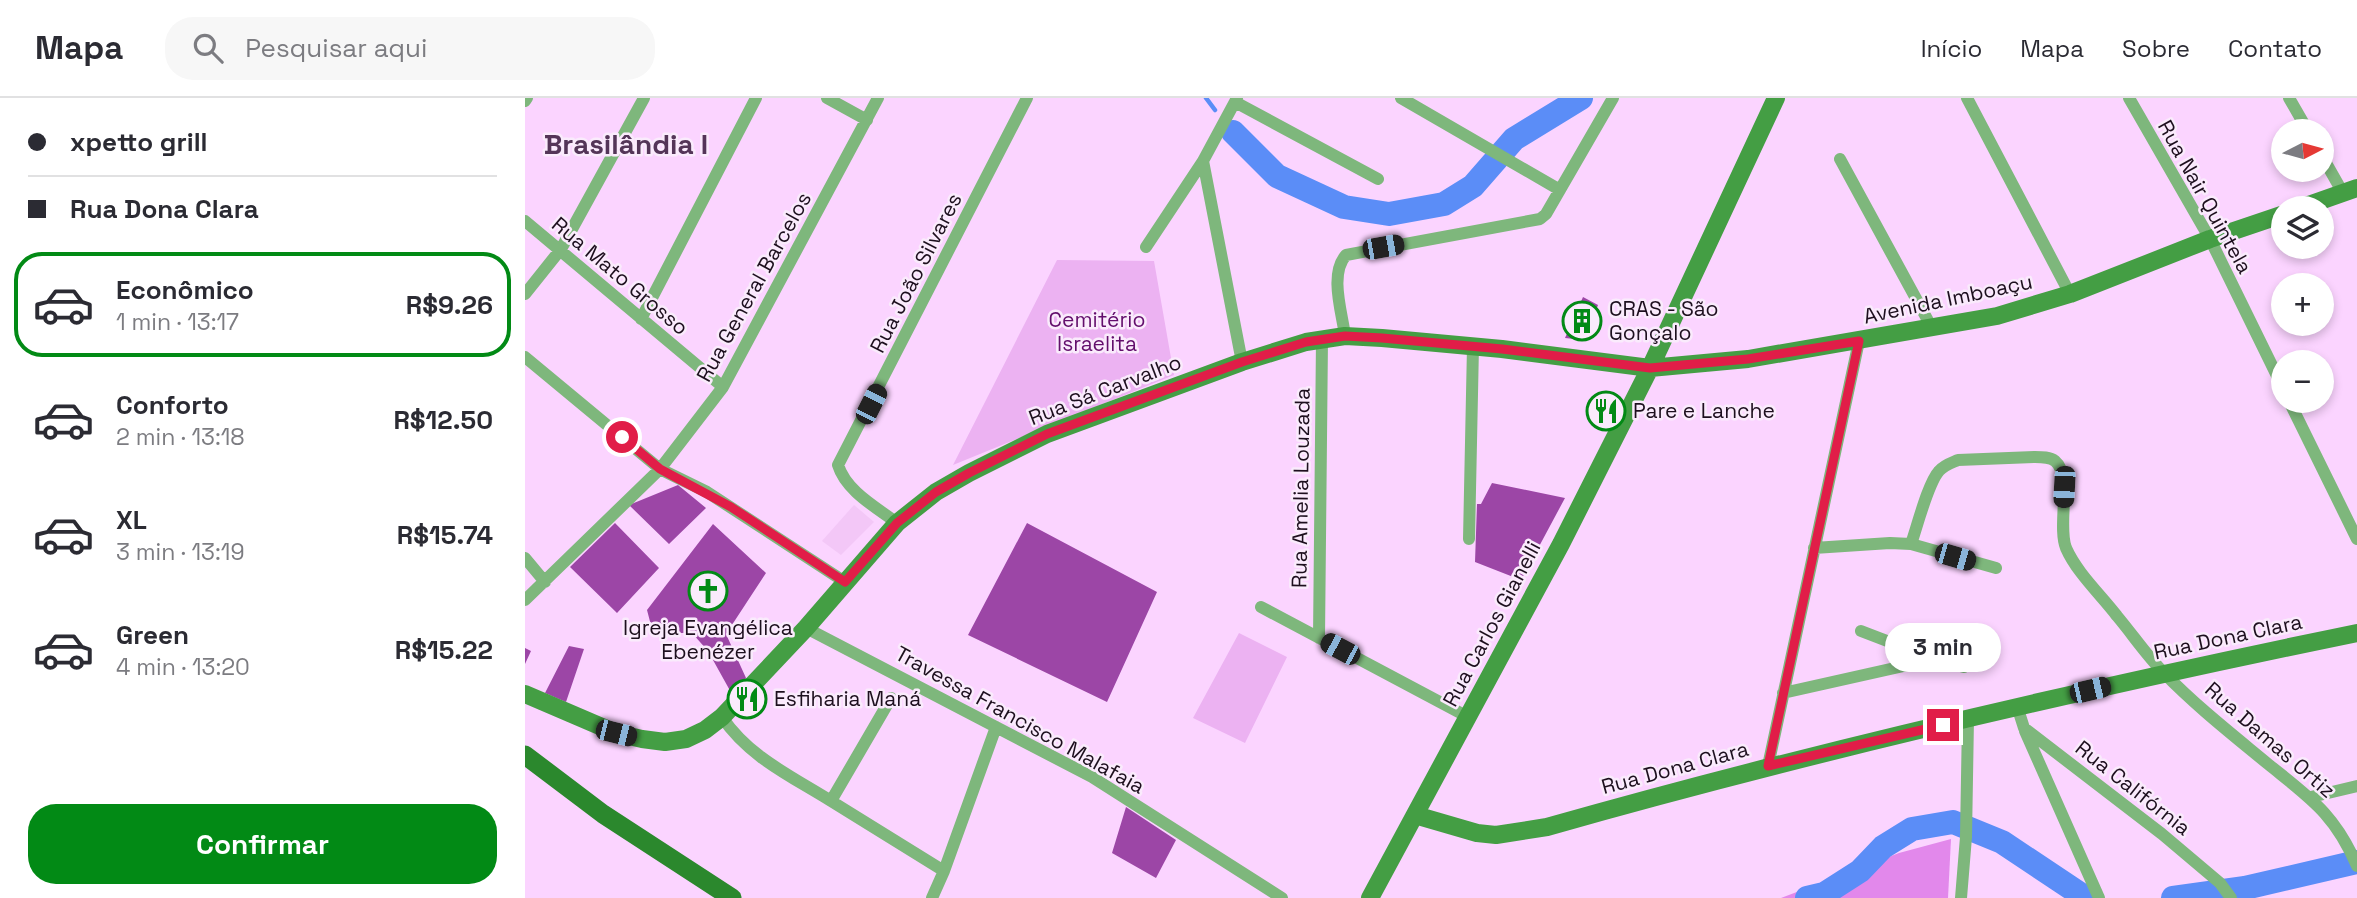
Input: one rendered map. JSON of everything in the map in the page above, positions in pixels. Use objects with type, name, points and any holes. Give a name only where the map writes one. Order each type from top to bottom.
[{"type":"main road","name":"Rua Carlos Gianelli","points":[[1370,898],[1561,544],[1650,368],[1776,98]]},
{"type":"main road","name":"Avenida Imboaçu","points":[[1650,368],[1748,359],[1997,316],[2070,294],[2210,239],[2271,218]]},
{"type":"main road","name":"Rua Sá Carvalho","points":[[525,694],[600,726],[642,740],[665,742],[686,739],[705,730],[722,717],[806,628],[897,523],[936,492],[1038,439],[1242,362],[1322,339],[1345,336],[1473,346],[1650,368]]},
{"type":"main road","name":"Rua Dona Clara","points":[[1415,815],[1477,833],[1513,834],[1768,766],[2017,706],[2357,633]]},
{"type":"main road","points":[[525,755],[603,814],[732,898]]},
{"type":"street","points":[[525,294],[561,249],[645,98]]},
{"type":"street","points":[[641,319],[756,98]]},
{"type":"street","points":[[827,98],[867,120]]},
{"type":"street","name":"Rua General Barcelos","points":[[525,600],[660,469],[723,387],[878,98]]},
{"type":"street","name":"Rua João Silvares","points":[[897,523],[851,488],[842,478],[838,465],[1027,98]]},
{"type":"street","points":[[1401,98],[1560,190]]},
{"type":"street","points":[[1345,336],[1337,277],[1340,262],[1346,255],[1540,219],[1546,214],[1613,98]]},
{"type":"street","points":[[1967,98],[2070,294]]},
{"type":"street","name":"Rua Nair Quintela","points":[[2129,98],[2210,239],[2271,363]]},
{"type":"street","points":[[2289,98],[2301,119]]},
{"type":"street","points":[[1146,247],[1202,161],[1235,100],[1378,179]]},
{"type":"street","points":[[1840,159],[1932,328]]},
{"type":"street","points":[[1202,161],[1242,362]]},
{"type":"street","points":[[2335,172],[2350,191]]},
{"type":"street","name":"Rua Mato Grosso","points":[[525,221],[723,387]]},
{"type":"street","name":"Rua Amelia Louzada","points":[[1319,638],[1322,339]]},
{"type":"street","points":[[1768,766],[1859,341]]},
{"type":"street","points":[[1469,539],[1473,346]]},
{"type":"street","points":[[525,357],[660,469],[731,507],[845,582]]},
{"type":"street","points":[[2295,413],[2357,539]]},
{"type":"street","name":"Rua Damas Ortiz","points":[[1911,544],[1932,484],[1938,471],[1947,465],[1958,460],[2024,457],[2047,457],[2056,461],[2062,471],[2064,487],[2061,532],[2067,550],[2083,574],[2164,673],[2269,765],[2311,797],[2340,831],[2357,866]]},
{"type":"street","points":[[1814,548],[1867,543],[1911,544],[1996,568]]},
{"type":"street","points":[[525,558],[545,582]]},
{"type":"street","points":[[1261,607],[1468,717]]},
{"type":"street","name":"Travessa Francisco Malafaia","points":[[806,628],[1092,777],[1282,898]]},
{"type":"street","points":[[1861,631],[1964,667]]},
{"type":"street","points":[[1783,693],[1935,659]]},
{"type":"street","points":[[831,801],[891,698]]},
{"type":"street","points":[[2017,706],[2099,898]]},
{"type":"street","points":[[722,717],[736,737],[759,757],[944,871]]},
{"type":"street","points":[[1961,898],[1966,838],[1968,719]]},
{"type":"street","points":[[932,898],[996,727]]},
{"type":"street","name":"Rua Califórnia","points":[[2024,727],[2162,834],[2220,883],[2231,897]]},
{"type":"street","points":[[2311,797],[2357,786]]},
{"type":"shaded area","points":[[854,505],[874,522],[841,555],[822,541]]},
{"type":"shaded area","points":[[1951,839],[1948,898],[1781,898],[1899,853]]},
{"type":"green space","name":"Cemitério Israelita","points":[[1057,260],[1154,261],[1174,375],[953,465]]},
{"type":"green space","points":[[1239,633],[1287,657],[1245,743],[1193,718]]},
{"type":"building","name":"CRAS - São Gonçalo","points":[[1583,297],[1598,305],[1584,340],[1565,338]]},
{"type":"building","points":[[1492,483],[1565,498],[1521,580],[1475,562],[1477,504],[1481,504]]},
{"type":"building","points":[[678,485],[706,508],[669,544],[629,505]]},
{"type":"building","points":[[615,523],[659,568],[617,613],[570,567]]},
{"type":"building","points":[[1027,523],[1157,592],[1107,702],[968,635]]},
{"type":"building","name":"Igreja Evangélica Ebenézer","points":[[713,524],[766,573],[726,634],[746,678],[733,696],[708,651],[692,633],[653,633],[647,610]]},
{"type":"building","points":[[569,646],[584,649],[566,702],[545,693]]},
{"type":"building","points":[[525,648],[531,651],[525,664]]},
{"type":"building","points":[[1126,807],[1176,840],[1156,878],[1112,853]]},
{"type":"waterway","points":[[1206,98],[1215,110]]},
{"type":"waterway","points":[[1233,132],[1277,176],[1344,207],[1389,214],[1444,204],[1473,186],[1514,139],[1581,98]]},
{"type":"waterway","points":[[1807,898],[1824,894],[1860,871],[1883,847],[1912,829],[1953,822],[2002,842],[2086,898]]},
{"type":"waterway","points":[[2173,898],[2245,888],[2357,862]]},
{"type":"place","name":"CRAS - São Gonçalo","points":[[1582,321]]},
{"type":"place","name":"Pare e Lanche","points":[[1606,411]]},
{"type":"place","name":"Igreja Evangélica Ebenézer","points":[[708,591]]},
{"type":"place","name":"Esfiharia Maná","points":[[747,699]]},
{"type":"district","name":"Brasilândia I","points":[[626,144]]},
{"type":"route","points":[[622,437],[660,469],[707,492],[755,521],[845,582],[897,523],[936,492],[969,473],[1047,434],[1242,362],[1306,342],[1345,336],[1382,338],[1502,349],[1650,368],[1748,359],[1859,341],[1768,766],[1943,725]]}]
